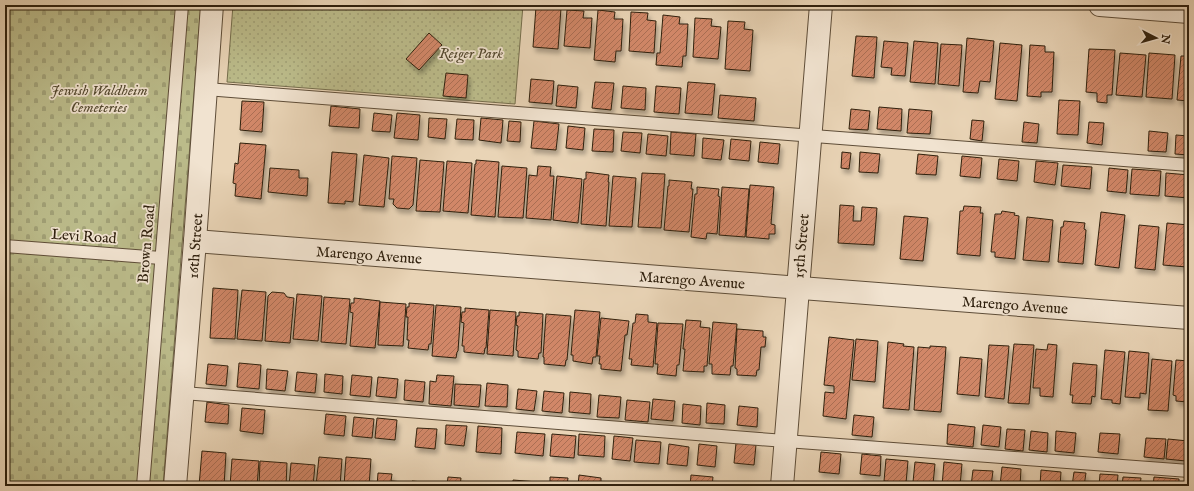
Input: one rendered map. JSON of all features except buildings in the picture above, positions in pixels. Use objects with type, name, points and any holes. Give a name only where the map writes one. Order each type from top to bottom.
[{"type":"street","name":"16th Street","points":[[175,486],[212,5]]},
{"type":"street","name":"15th Street","points":[[782,486],[821,5]]},
{"type":"street","points":[[1100,5],[1189,12]]},
{"type":"street","name":"Marengo Avenue","points":[[195,241],[1189,318]]},
{"type":"lane","name":"Brown Road","points":[[143,486],[182,5]]},
{"type":"lane","points":[[206,89],[1189,165]]},
{"type":"lane","name":"Levi Road","points":[[5,246],[161,258]]},
{"type":"lane","points":[[183,393],[786,441],[1189,471]]},
{"type":"green space","name":"Jewish Waldheim Cemeteries","points":[[5,5],[201,5],[163,486],[5,486]]},
{"type":"green space","name":"Reiger Park","points":[[233,5],[523,5],[515,104],[227,82]]}]
